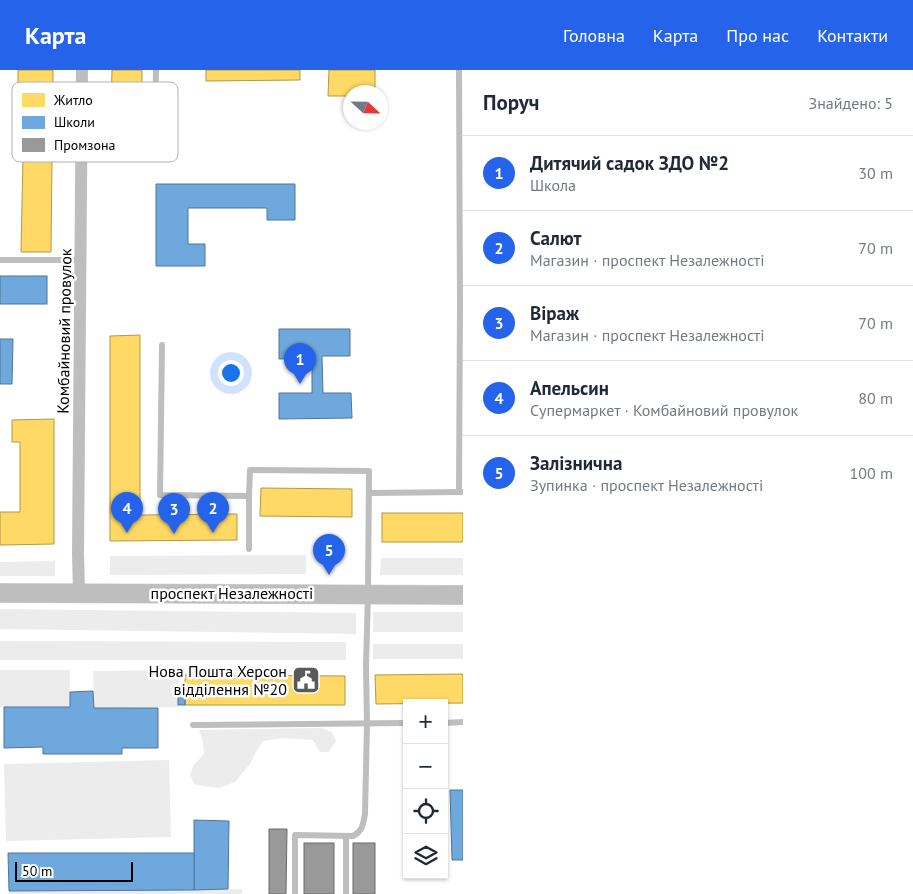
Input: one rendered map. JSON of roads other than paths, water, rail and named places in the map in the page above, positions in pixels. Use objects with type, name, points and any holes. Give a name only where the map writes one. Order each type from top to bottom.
[{"type":"main road","name":"проспект Незалежності","points":[[0,593],[463,595]]},
{"type":"street","name":"Комбайновий провулок","points":[[79,593],[82,162]]},
{"type":"lane","points":[[369,493],[461,492],[462,305],[459,70]]},
{"type":"lane","points":[[0,260],[81,260]]},
{"type":"lane","points":[[162,344],[160,495],[250,496]]},
{"type":"lane","points":[[249,550],[250,470],[369,471],[367,724],[365,814],[363,826],[358,834],[346,837],[295,835],[295,894]]},
{"type":"lane","points":[[448,723],[463,722]]},
{"type":"lane","points":[[193,725],[403,723]]},
{"type":"lane","points":[[346,837],[346,894]]},
{"type":"place","name":"Дитячий садок ЗДО №2","points":[[300,384]]},
{"type":"place","name":"Апельсин","points":[[127,533]]},
{"type":"place","name":"Салют","points":[[213,533]]},
{"type":"place","name":"Віраж","points":[[174,534]]},
{"type":"place","name":"Залізнична","points":[[329,575]]},
{"type":"place","name":"Нова Пошта Херсон відділення №20","points":[[306,680]]}]
